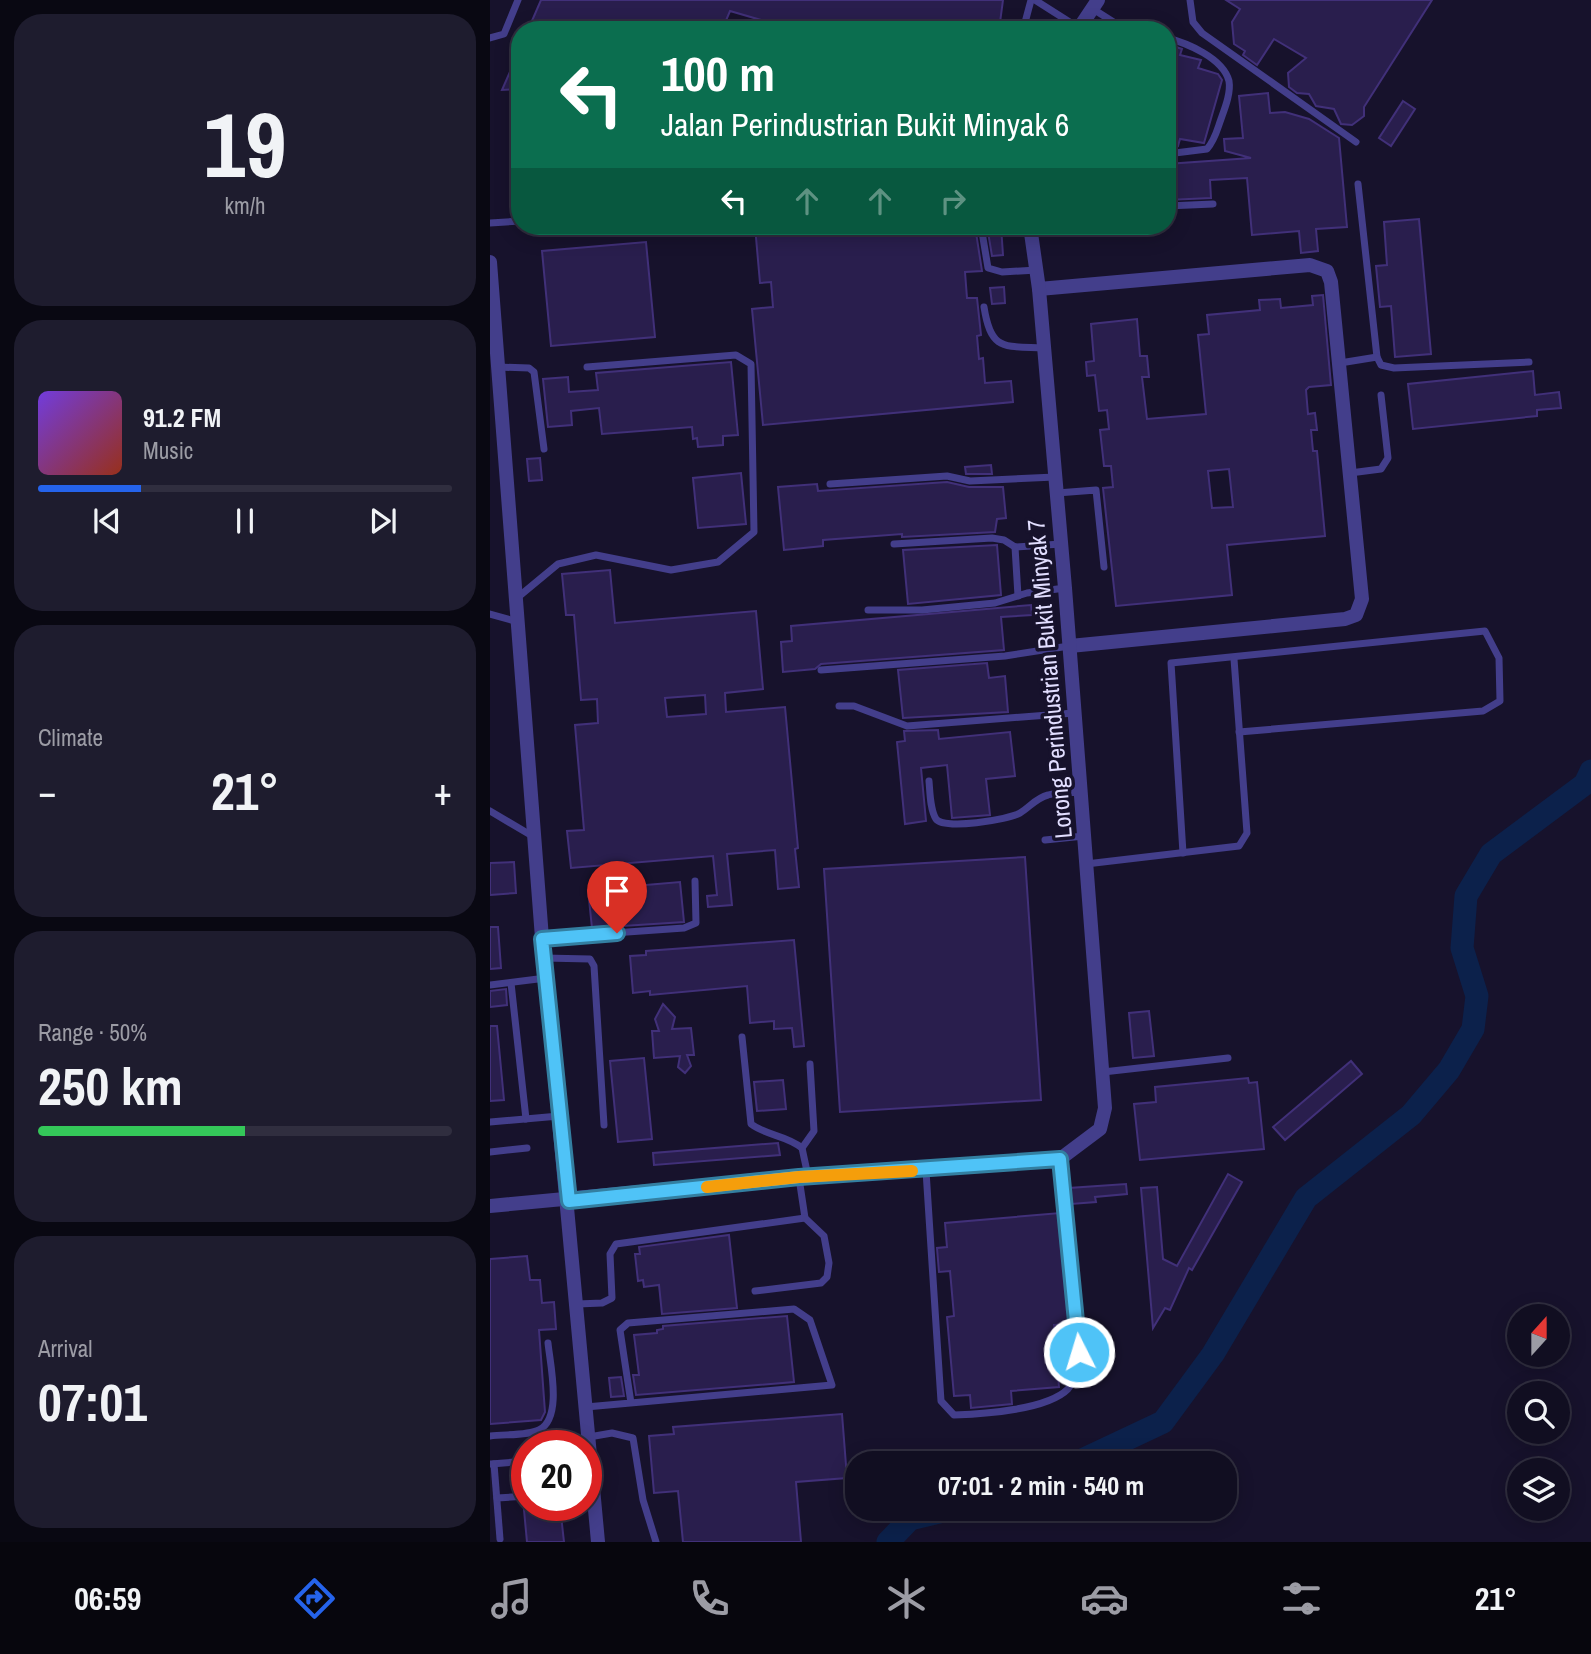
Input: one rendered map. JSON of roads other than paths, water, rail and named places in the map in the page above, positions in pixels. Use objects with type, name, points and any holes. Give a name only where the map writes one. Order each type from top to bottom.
[{"type":"street","points":[[1084,21],[1095,4]]},
{"type":"street","name":"Lorong Perindustrian Bukit Minyak 7","points":[[1031,235],[1039,289],[1070,646],[1105,1108],[1100,1129],[1060,1159]]},
{"type":"street","points":[[490,262],[492,331],[498,367],[542,939],[569,1201],[588,1430]]},
{"type":"street","points":[[1039,289],[1317,265],[1327,271],[1332,282],[1362,599],[1356,615],[1345,619],[1070,646]]},
{"type":"street","points":[[490,1206],[569,1201],[803,1177],[926,1171],[1060,1159]]},
{"type":"street","points":[[596,1521],[598,1542]]},
{"type":"lane","points":[[490,38],[504,34],[518,0]]},
{"type":"lane","points":[[1026,21],[1033,0],[1066,21]]},
{"type":"lane","points":[[1191,0],[1193,22],[1202,33],[1356,142]]},
{"type":"lane","points":[[1095,4],[1119,21]]},
{"type":"lane","points":[[1176,42],[1204,54],[1223,69],[1229,82],[1227,101],[1208,149],[1176,153]]},
{"type":"lane","points":[[1359,184],[1377,357],[1381,365],[1394,368],[1529,362]]},
{"type":"lane","points":[[1176,206],[1213,204]]},
{"type":"lane","points":[[490,223],[511,221]]},
{"type":"lane","points":[[982,235],[988,268],[1002,272],[1037,270]]},
{"type":"lane","points":[[984,307],[988,330],[994,341],[1006,346],[1044,348]]},
{"type":"lane","points":[[516,599],[558,564],[596,555],[671,570],[718,562],[754,532],[751,364],[736,355],[587,366]]},
{"type":"lane","points":[[1339,363],[1377,357]]},
{"type":"lane","points":[[498,367],[529,368],[534,372],[544,449]]},
{"type":"lane","points":[[1350,473],[1381,469],[1388,458],[1381,396]]},
{"type":"lane","points":[[830,484],[947,476],[970,481],[1055,477]]},
{"type":"lane","points":[[1057,493],[1096,489],[1104,567]]},
{"type":"lane","points":[[894,544],[992,538],[1015,547],[1061,544]]},
{"type":"lane","points":[[1015,547],[1018,596]]},
{"type":"lane","points":[[867,610],[946,608],[995,603],[1065,588]]},
{"type":"lane","points":[[490,614],[518,622]]},
{"type":"lane","points":[[1183,853],[1171,663],[1234,659],[1485,631],[1499,658],[1500,701],[1483,711],[1239,732]]},
{"type":"lane","points":[[821,670],[1005,656],[1070,646]]},
{"type":"lane","points":[[1086,864],[1239,846],[1247,832],[1234,659]]},
{"type":"lane","points":[[839,706],[854,706],[907,726],[1075,713]]},
{"type":"lane","points":[[929,782],[935,818],[940,823],[949,824],[1000,820],[1019,814],[1049,794],[1081,792]]},
{"type":"lane","points":[[490,811],[535,838]]},
{"type":"lane","points":[[1045,840],[1084,836]]},
{"type":"lane","points":[[542,939],[684,928],[696,922],[695,881]]},
{"type":"lane","points":[[544,958],[581,957],[590,959],[594,966],[604,1125]]},
{"type":"lane","points":[[490,985],[547,978]]},
{"type":"lane","points":[[511,983],[526,1119]]},
{"type":"lane","points":[[742,1037],[751,1124],[761,1131],[786,1136],[802,1147]]},
{"type":"lane","points":[[1102,1073],[1228,1058]]},
{"type":"lane","points":[[755,1291],[821,1283],[827,1277],[829,1263],[824,1236],[805,1218],[802,1147],[814,1130],[810,1064]]},
{"type":"lane","points":[[490,1122],[560,1116]]},
{"type":"lane","points":[[490,1152],[527,1148]]},
{"type":"lane","points":[[926,1171],[941,1401],[954,1415],[1007,1412],[1063,1393],[1071,1385],[1079,1352],[1060,1159]]},
{"type":"lane","points":[[578,1304],[602,1304],[612,1298],[610,1255],[616,1244],[805,1218]]},
{"type":"lane","points":[[586,1408],[631,1404],[832,1385],[810,1320],[794,1309],[628,1323],[620,1330],[631,1404]]},
{"type":"lane","points":[[490,1436],[538,1431],[549,1421],[554,1406],[548,1343]]},
{"type":"lane","points":[[602,1435],[628,1434],[633,1438],[643,1500],[656,1542]]},
{"type":"lane","points":[[500,1539],[492,1464],[511,1462]]},
{"type":"lane","points":[[497,1498],[511,1497]]},
{"type":"waterway","points":[[1101,1451],[1163,1422],[1213,1354],[1306,1198],[1411,1115],[1449,1070],[1473,1029],[1477,996],[1462,948],[1466,896],[1491,854],[1585,784],[1591,771]]},
{"type":"waterway","points":[[888,1542],[908,1521]]}]
